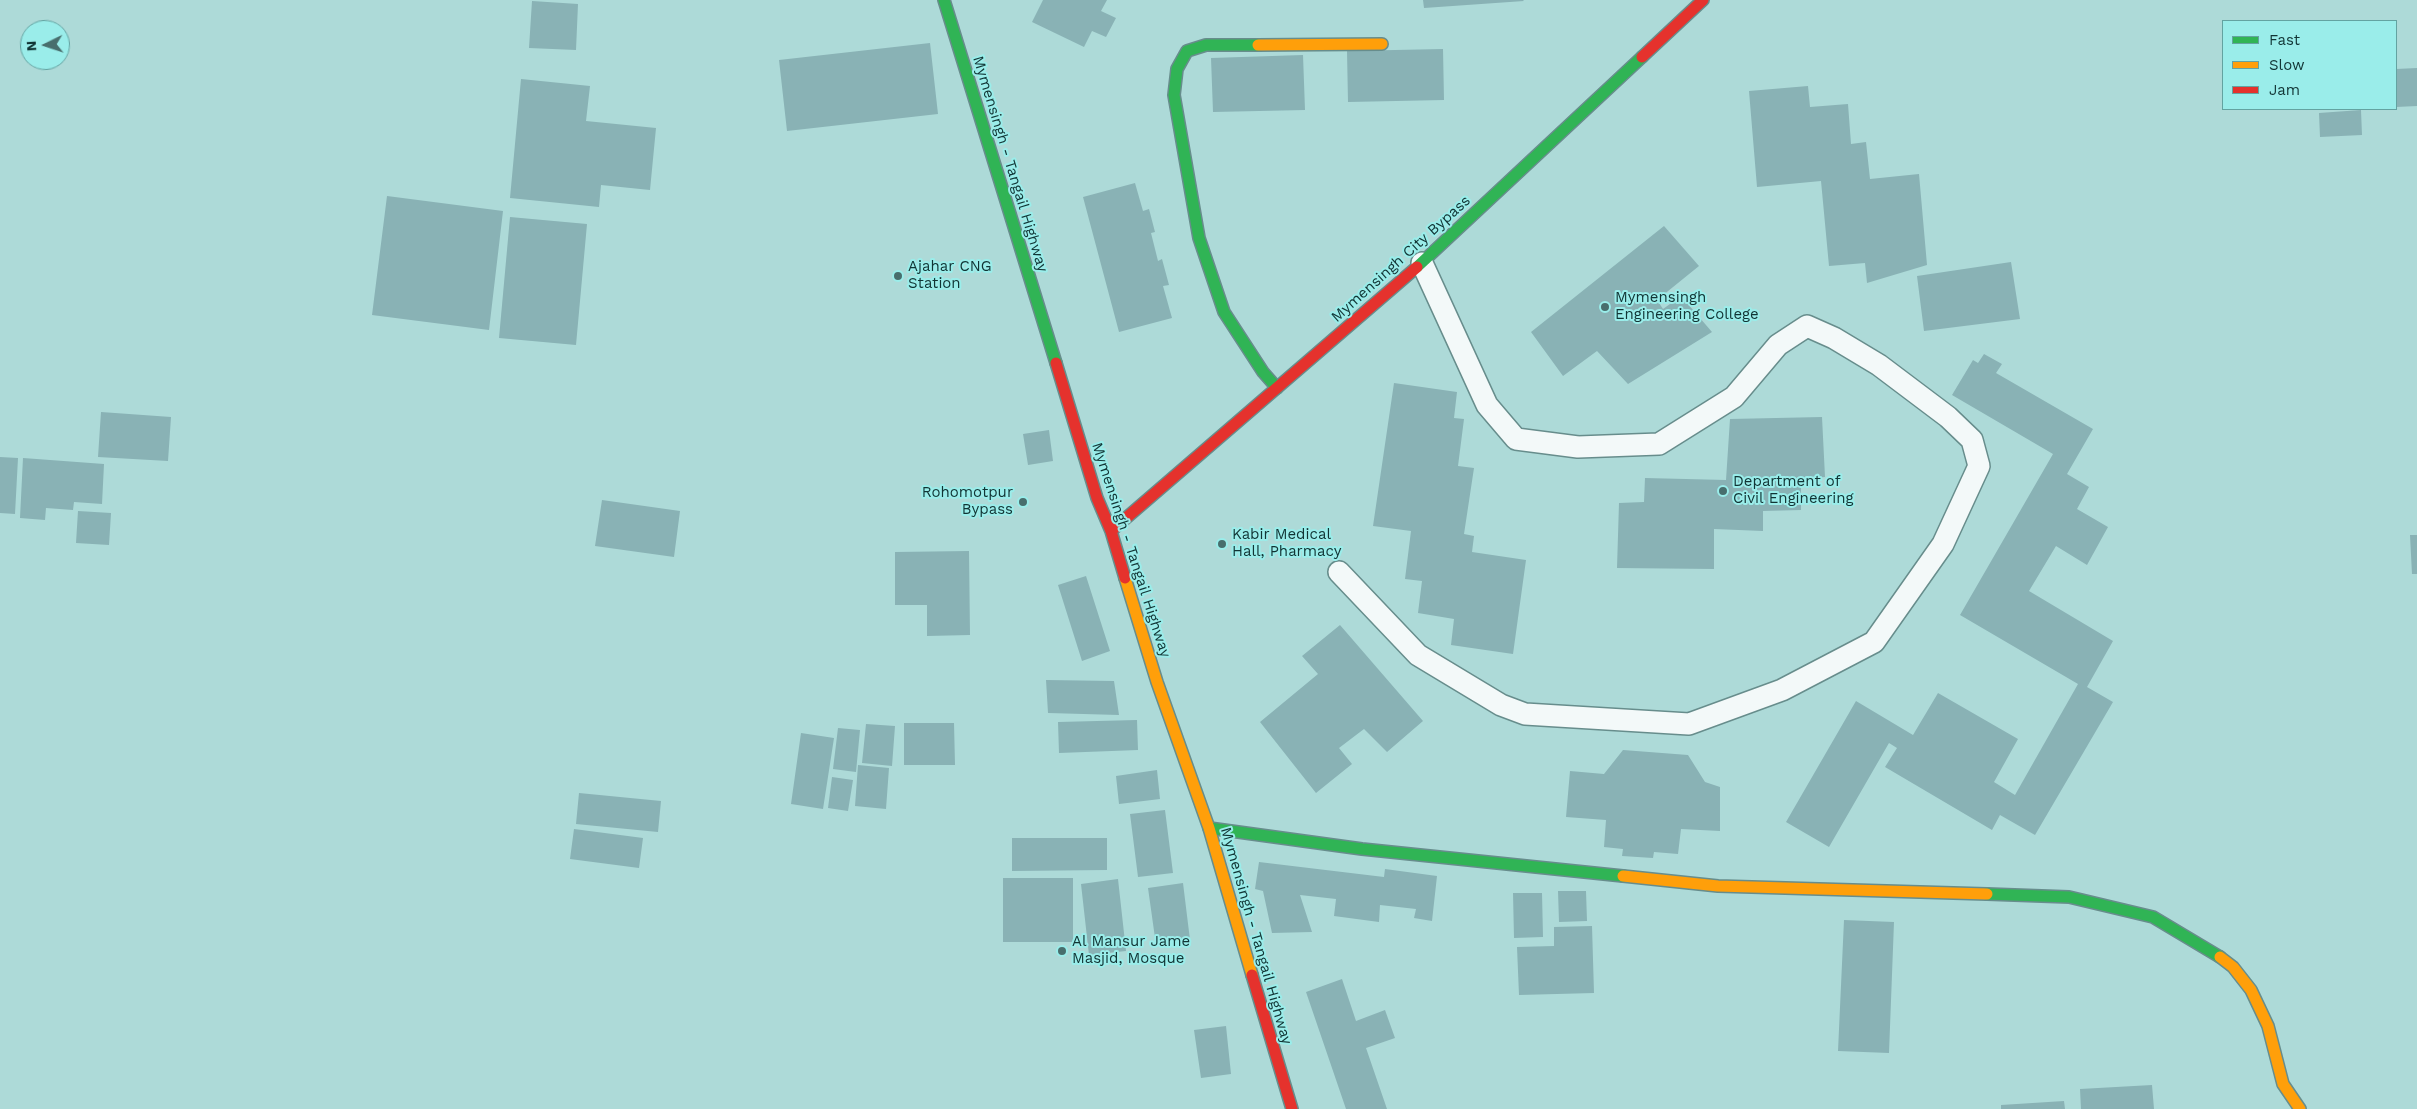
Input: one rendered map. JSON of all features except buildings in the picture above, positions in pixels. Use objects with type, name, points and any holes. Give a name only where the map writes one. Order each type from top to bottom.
[{"type":"main road","name":"Mymensingh - Tangail Highway","points":[[944,0],[1097,498],[1111,531],[1158,682],[1209,828],[1292,1109]]},
{"type":"main road","name":"Mymensingh City Bypass","points":[[1111,531],[1422,263],[1703,0]]},
{"type":"main road","points":[[1277,388],[1263,372],[1224,312],[1199,238],[1174,95],[1177,69],[1187,51],[1206,45],[1382,44]]},
{"type":"main road","points":[[1209,828],[1362,849],[1718,886],[2069,898],[2153,918],[2211,950],[2233,968],[2251,990],[2268,1026],[2283,1084],[2300,1109]]},
{"type":"lane","points":[[1339,572],[1418,655],[1501,705],[1525,714],[1689,724],[1782,690],[1874,642],[1943,544],[1979,466],[1972,440],[1948,417],[1879,365],[1834,338],[1807,326],[1778,345],[1734,397],[1658,444],[1578,447],[1516,439],[1487,405],[1422,263]]},
{"type":"traffic: fast","points":[[944,0],[1056,363]]},
{"type":"traffic: fast","points":[[1258,45],[1206,45],[1187,51],[1177,69],[1174,95],[1199,238],[1224,312],[1263,372],[1277,388]]},
{"type":"traffic: fast","points":[[1417,267],[1642,57]]},
{"type":"traffic: fast","points":[[1209,828],[1362,849],[1623,876]]},
{"type":"traffic: fast","points":[[1987,894],[2069,897],[2153,917],[2220,957]]},
{"type":"traffic: slow","points":[[1258,45],[1382,44]]},
{"type":"traffic: slow","points":[[1125,578],[1157,682],[1209,828],[1252,975]]},
{"type":"traffic: slow","points":[[1623,876],[1718,886],[1987,894]]},
{"type":"traffic: slow","points":[[2220,957],[2233,967],[2251,990],[2268,1026],[2283,1084],[2300,1109]]},
{"type":"traffic: jam","points":[[1642,57],[1703,0]]},
{"type":"traffic: jam","points":[[1111,531],[1417,267]]},
{"type":"traffic: jam","points":[[1056,363],[1097,498],[1111,531],[1125,578]]},
{"type":"traffic: jam","points":[[1252,975],[1292,1109]]},
{"type":"place","name":"Ajahar CNG Station","points":[[898,276]]},
{"type":"place","name":"Mymensingh Engineering College","points":[[1605,307]]},
{"type":"place","name":"Department of Civil Engineering","points":[[1723,491]]},
{"type":"place","name":"Rohomotpur Bypass","points":[[1023,502]]},
{"type":"place","name":"Kabir Medical Hall, Pharmacy","points":[[1222,544]]},
{"type":"place","name":"Al Mansur Jame Masjid, Mosque","points":[[1062,951]]}]
